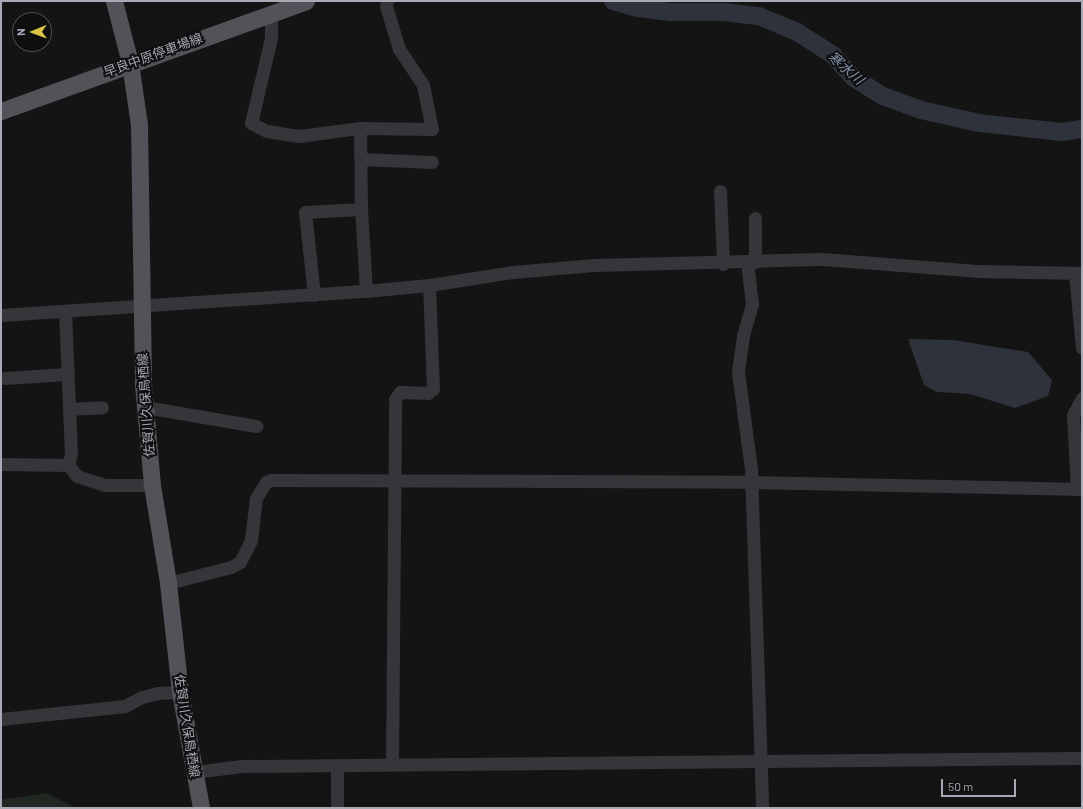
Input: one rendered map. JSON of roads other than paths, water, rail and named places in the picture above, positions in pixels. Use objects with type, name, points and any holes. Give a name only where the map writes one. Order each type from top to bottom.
[{"type":"main road","name":"佐賀川久保鳥栖線","points":[[114,1],[130,63],[140,150],[141,305],[145,407],[152,485],[168,583],[180,692],[201,808]]},
{"type":"main road","name":"早良中原停車場線","points":[[1,111],[130,63],[306,1]]},
{"type":"street","points":[[271,13],[271,38],[251,123],[266,131],[299,136],[360,128],[432,129],[423,85],[399,49],[386,6],[387,1]]},
{"type":"street","points":[[360,128],[361,209],[366,291]]},
{"type":"street","points":[[361,159],[432,162]]},
{"type":"street","points":[[720,192],[723,264]]},
{"type":"street","points":[[314,294],[305,212],[361,209]]},
{"type":"street","points":[[756,218],[751,262],[752,304],[743,336],[738,372],[749,445],[762,808]]},
{"type":"street","points":[[1,315],[366,291],[429,285],[513,272],[594,265],[723,264],[822,259],[977,271],[1079,273],[1082,348]]},
{"type":"street","points":[[392,764],[395,399],[400,392],[428,393],[433,388],[429,285]]},
{"type":"street","points":[[65,311],[71,453],[68,465]]},
{"type":"street","points":[[5,378],[67,374]]},
{"type":"street","points":[[168,583],[231,567],[240,562],[251,540],[256,498],[266,482],[271,480],[751,482],[1079,489],[1073,415],[1082,398]]},
{"type":"street","points":[[69,409],[102,407]]},
{"type":"street","points":[[145,407],[256,426]]},
{"type":"street","points":[[1,464],[68,465],[77,476],[104,485],[152,485]]},
{"type":"street","points":[[1,719],[125,706],[142,697],[158,693],[180,692]]},
{"type":"street","points":[[194,772],[242,766],[1082,758]]},
{"type":"street","points":[[337,765],[337,808]]},
{"type":"waterway","name":"寒水川","points":[[613,1],[638,8],[673,12],[724,12],[759,16],[797,32],[833,55],[854,78],[883,96],[921,110],[979,123],[1062,132],[1082,129]]}]
